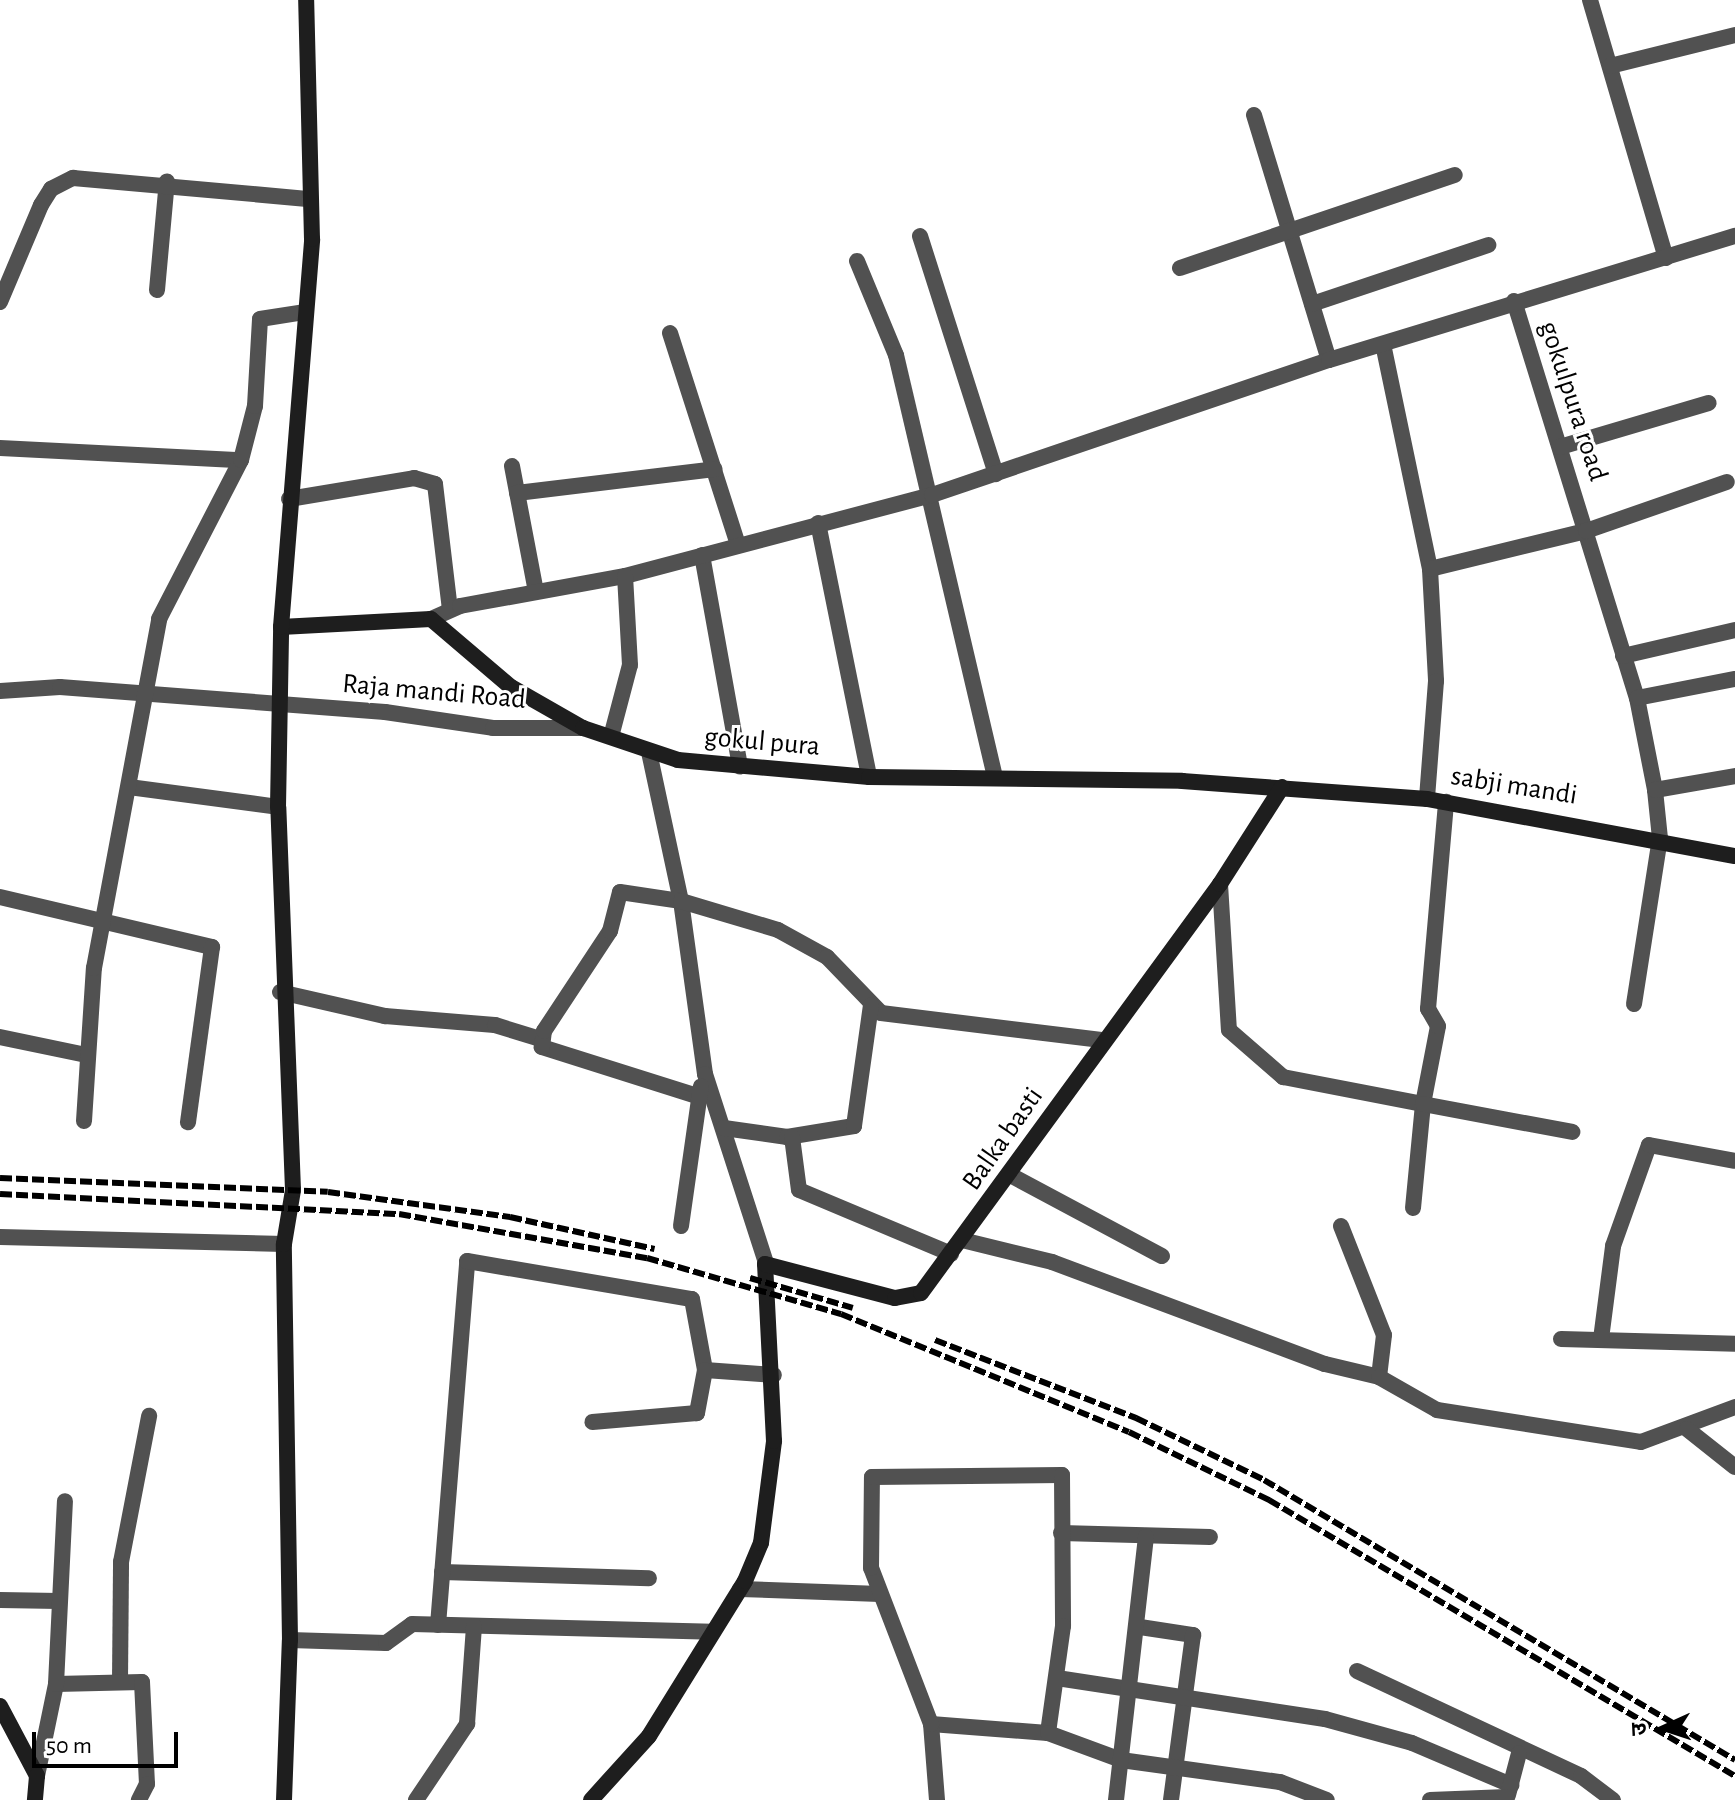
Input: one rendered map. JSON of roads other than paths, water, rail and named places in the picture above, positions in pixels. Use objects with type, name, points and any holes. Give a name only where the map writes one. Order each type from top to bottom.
[{"type":"street","points":[[284,1800],[290,1640],[284,1244],[293,1190],[280,992],[278,807],[281,627],[305,312],[310,199],[306,0]]},
{"type":"street","points":[[1590,0],[1666,258]]},
{"type":"street","points":[[1610,66],[1735,35]]},
{"type":"street","points":[[1254,115],[1329,360]]},
{"type":"street","points":[[1180,268],[1455,175]]},
{"type":"street","points":[[0,302],[51,189],[73,178],[167,181],[310,199]]},
{"type":"street","points":[[157,290],[167,181]]},
{"type":"street","points":[[920,236],[996,474]]},
{"type":"street","name":"gokulpura road","points":[[1634,1004],[1660,838],[1655,790],[1637,698],[1514,301],[1735,236]]},
{"type":"street","points":[[1312,304],[1488,245]]},
{"type":"street","points":[[857,261],[896,355],[932,495],[995,778]]},
{"type":"street","points":[[281,627],[431,619],[450,609],[625,576],[932,495],[1329,360],[1514,301]]},
{"type":"street","points":[[84,1121],[94,968],[107,919],[142,694],[174,582],[241,460],[255,406],[260,319],[305,312]]},
{"type":"street","points":[[670,333],[738,545]]},
{"type":"street","points":[[1383,344],[1430,569],[1436,681],[1427,799]]},
{"type":"street","points":[[1560,447],[1709,403]]},
{"type":"street","points":[[0,448],[241,460]]},
{"type":"street","points":[[512,466],[536,592]]},
{"type":"street","points":[[517,493],[715,469]]},
{"type":"street","points":[[289,499],[414,478],[435,484],[450,609]]},
{"type":"street","points":[[1430,569],[1586,531],[1727,482]]},
{"type":"street","points":[[818,523],[869,777]]},
{"type":"street","points":[[702,555],[740,767]]},
{"type":"street","points":[[612,733],[630,665],[625,576]]},
{"type":"street","name":"gokul pura","points":[[431,619],[511,687],[583,728],[612,733],[649,752],[740,767],[869,777],[1282,787]]},
{"type":"street","points":[[1623,656],[1735,630]]},
{"type":"street","points":[[1637,698],[1735,679]]},
{"type":"street","name":"Raja mandi Road","points":[[0,691],[60,687],[280,708],[385,712],[493,728],[583,728]]},
{"type":"street","points":[[591,1800],[649,1736],[740,1589],[770,1508],[774,1375],[766,1263],[705,1074],[681,901],[649,752]]},
{"type":"street","points":[[1655,790],[1735,776]]},
{"type":"street","points":[[129,787],[278,807]]},
{"type":"street","name":"sabji mandi","points":[[1282,787],[1427,799],[1660,838],[1735,856]]},
{"type":"street","name":"Balka basti","points":[[766,1263],[903,1298],[921,1293],[1012,1176],[1101,1040],[1220,884],[1282,787]]},
{"type":"street","points":[[1413,1208],[1423,1104],[1438,1026],[1428,1009],[1446,802]]},
{"type":"street","points":[[1220,884],[1229,1030],[1283,1077],[1572,1132]]},
{"type":"street","points":[[540,1039],[610,931],[620,892],[681,901],[814,948],[871,1005],[886,1014],[1101,1040]]},
{"type":"street","points":[[0,897],[107,919],[212,947],[188,1122]]},
{"type":"street","points":[[280,992],[385,1016],[495,1025],[540,1039],[547,1054],[697,1096]]},
{"type":"street","points":[[724,1128],[792,1137],[854,1126],[871,1005]]},
{"type":"street","points":[[0,1037],[86,1055]]},
{"type":"street","points":[[681,1226],[697,1096],[705,1074]]},
{"type":"street","points":[[792,1137],[799,1190],[951,1254]]},
{"type":"street","points":[[1601,1339],[1613,1246],[1649,1145],[1735,1161]]},
{"type":"street","points":[[1012,1176],[1162,1256]]},
{"type":"street","points":[[1341,1226],[1384,1335],[1379,1377]]},
{"type":"street","points":[[0,1237],[284,1244]]},
{"type":"street","points":[[962,1240],[1052,1262],[1325,1364],[1379,1377],[1437,1410],[1542,1431],[1641,1442],[1687,1429],[1735,1407]]},
{"type":"street","points":[[438,1625],[467,1261],[692,1299],[705,1370],[693,1417],[592,1422]]},
{"type":"street","points":[[1561,1339],[1735,1344]]},
{"type":"street","points":[[705,1370],[774,1375]]},
{"type":"street","points":[[120,1681],[121,1562],[149,1416]]},
{"type":"street","points":[[1687,1429],[1725,1461]]},
{"type":"street","points":[[937,1800],[931,1724],[871,1568],[872,1477],[1062,1475],[1057,1678],[1048,1733]]},
{"type":"street","points":[[35,1800],[56,1684],[65,1501]]},
{"type":"street","points":[[1061,1533],[1210,1537]]},
{"type":"street","points":[[1116,1800],[1140,1627],[1146,1537]]},
{"type":"street","points":[[442,1572],[649,1578]]},
{"type":"street","points":[[740,1589],[880,1594]]},
{"type":"street","points":[[0,1600],[59,1601]]},
{"type":"street","points":[[290,1640],[386,1643],[409,1624],[712,1632]]},
{"type":"street","points":[[416,1800],[467,1724],[474,1626]]},
{"type":"street","points":[[1140,1627],[1193,1634],[1189,1695],[1171,1800]]},
{"type":"street","points":[[1357,1671],[1529,1757],[1581,1776],[1613,1800]]},
{"type":"street","points":[[1057,1678],[1189,1695],[1412,1743],[1508,1794]]},
{"type":"street","points":[[56,1684],[120,1681],[143,1685],[147,1784],[139,1800]]},
{"type":"street","points":[[0,1706],[37,1776]]},
{"type":"street","points":[[931,1724],[1048,1733],[1121,1760],[1177,1764],[1280,1782],[1327,1800]]},
{"type":"street","points":[[1508,1794],[1529,1757]]},
{"type":"street","points":[[1430,1800],[1508,1794]]},
{"type":"railway","points":[[0,1178],[328,1192],[510,1217],[654,1249]]},
{"type":"railway","points":[[0,1194],[399,1214],[647,1258],[841,1314],[1129,1432],[1269,1500],[1735,1776]]},
{"type":"railway","points":[[750,1278],[853,1308]]},
{"type":"railway","points":[[935,1340],[1136,1418],[1264,1480],[1735,1760]]}]
